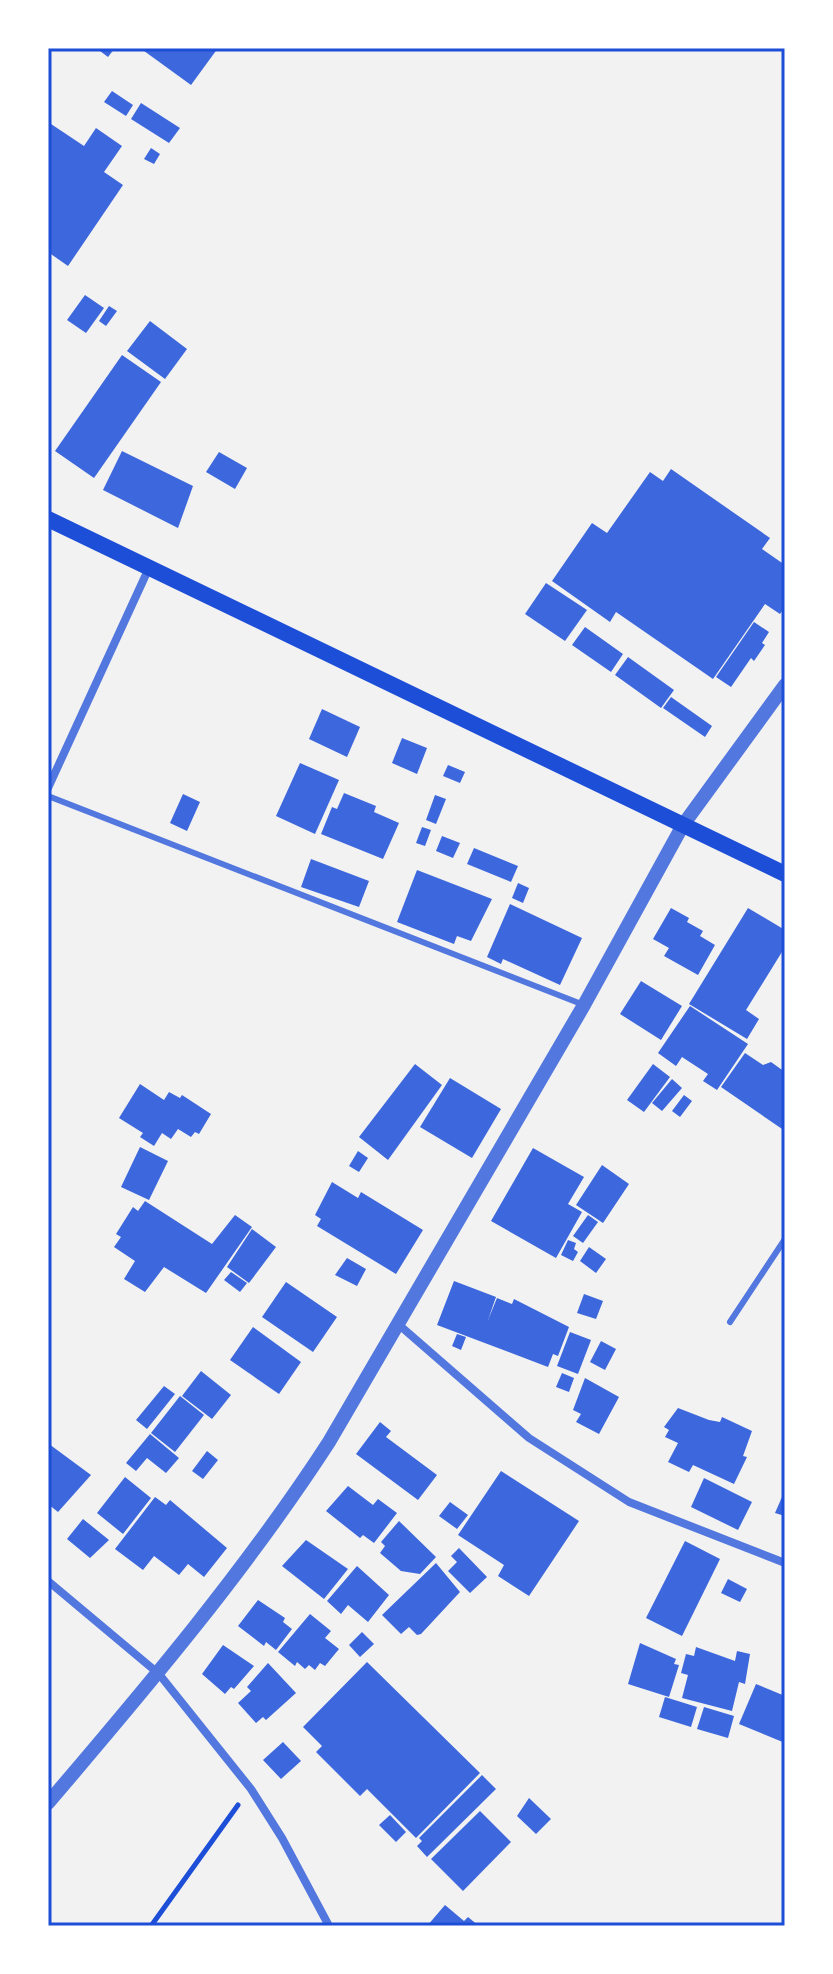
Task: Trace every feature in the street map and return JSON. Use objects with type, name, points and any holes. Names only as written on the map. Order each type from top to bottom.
[{"type":"main road","points":[[48,519],[148,570],[785,874]]},
{"type":"street","points":[[48,788],[148,570]]},
{"type":"street","points":[[48,1803],[159,1674],[285,1511],[584,1005],[683,825],[785,685]]},
{"type":"street","points":[[398,1324],[529,1438],[629,1502],[785,1563]]},
{"type":"street","points":[[48,1581],[159,1674],[250,1788],[282,1838],[329,1926]]},
{"type":"lane","points":[[48,796],[584,1005]]},
{"type":"lane","points":[[730,1322],[785,1239]]},
{"type":"path","points":[[151,1926],[250,1788]]},
{"type":"building","points":[[96,48],[115,48],[108,57]]},
{"type":"building","points":[[140,48],[218,48],[191,85]]},
{"type":"building","points":[[112,91],[133,105],[126,116],[104,102]]},
{"type":"building","points":[[141,103],[180,128],[169,143],[131,119]]},
{"type":"building","points":[[48,122],[84,146],[96,128],[122,146],[104,172],[123,185],[68,266],[48,252]]},
{"type":"building","points":[[151,148],[160,154],[154,164],[144,159]]},
{"type":"building","points":[[85,295],[104,308],[86,333],[67,320]]},
{"type":"building","points":[[109,306],[117,311],[106,326],[99,321]]},
{"type":"building","points":[[150,321],[187,349],[165,379],[127,351]]},
{"type":"building","points":[[122,355],[161,382],[94,478],[55,451]]},
{"type":"building","points":[[122,451],[193,486],[178,528],[103,490]]},
{"type":"building","points":[[219,452],[247,468],[235,489],[206,472]]},
{"type":"building","points":[[671,469],[770,538],[762,549],[785,565],[785,607],[780,614],[765,604],[713,679],[616,612],[610,622],[552,581],[592,523],[607,533],[650,472],[663,481]]},
{"type":"building","points":[[546,583],[587,610],[565,641],[525,614]]},
{"type":"building","points":[[754,622],[769,632],[762,643],[765,645],[754,661],[751,658],[731,687],[716,677]]},
{"type":"building","points":[[585,627],[623,654],[611,672],[572,645]]},
{"type":"building","points":[[628,657],[674,690],[661,708],[615,675]]},
{"type":"building","points":[[671,697],[712,726],[705,737],[663,708]]},
{"type":"building","points":[[322,709],[360,727],[347,757],[309,739]]},
{"type":"building","points":[[402,738],[427,748],[417,774],[392,763]]},
{"type":"building","points":[[300,763],[339,780],[315,834],[276,816]]},
{"type":"building","points":[[448,765],[465,772],[460,783],[443,776]]},
{"type":"building","points":[[344,793],[376,806],[374,812],[399,823],[383,859],[321,834],[332,807],[337,809]]},
{"type":"building","points":[[183,794],[200,802],[187,831],[170,823]]},
{"type":"building","points":[[435,795],[446,799],[436,824],[426,820]]},
{"type":"building","points":[[422,827],[431,830],[425,846],[416,843]]},
{"type":"building","points":[[442,836],[460,843],[453,858],[436,851]]},
{"type":"building","points":[[474,848],[518,866],[511,882],[467,864]]},
{"type":"building","points":[[311,859],[369,881],[359,907],[301,887]]},
{"type":"building","points":[[417,870],[492,899],[471,941],[457,936],[454,944],[397,922]]},
{"type":"building","points":[[518,883],[529,888],[523,903],[512,898]]},
{"type":"building","points":[[510,904],[582,938],[560,985],[503,959],[501,964],[487,957]]},
{"type":"building","points":[[671,908],[689,918],[687,922],[703,931],[700,936],[715,945],[698,975],[664,956],[669,948],[653,939]]},
{"type":"building","points":[[748,908],[785,930],[785,947],[746,1010],[759,1019],[747,1039],[689,1004]]},
{"type":"building","points":[[641,981],[682,1006],[661,1040],[620,1014]]},
{"type":"building","points":[[690,1006],[748,1044],[717,1090],[703,1081],[708,1074],[682,1057],[676,1066],[658,1053]]},
{"type":"building","points":[[745,1053],[763,1065],[771,1062],[785,1072],[785,1131],[721,1087]]},
{"type":"building","points":[[415,1064],[442,1085],[388,1160],[359,1137]]},
{"type":"building","points":[[653,1064],[670,1077],[644,1112],[627,1100]]},
{"type":"building","points":[[450,1078],[501,1109],[472,1158],[420,1127]]},
{"type":"building","points":[[672,1079],[682,1088],[662,1111],[652,1103]]},
{"type":"building","points":[[140,1084],[164,1100],[169,1092],[180,1098],[182,1095],[211,1114],[199,1134],[195,1132],[191,1137],[178,1129],[171,1139],[162,1133],[154,1146],[140,1137],[143,1133],[119,1118]]},
{"type":"building","points":[[684,1095],[692,1101],[680,1117],[672,1111]]},
{"type":"building","points":[[140,1147],[168,1161],[149,1200],[121,1187]]},
{"type":"building","points":[[533,1148],[584,1177],[568,1204],[582,1212],[556,1258],[491,1221]]},
{"type":"building","points":[[358,1151],[368,1158],[359,1172],[349,1166]]},
{"type":"building","points":[[602,1165],[629,1184],[603,1223],[576,1205]]},
{"type":"building","points":[[332,1182],[358,1198],[361,1192],[423,1230],[396,1274],[317,1226],[321,1219],[315,1215]]},
{"type":"building","points":[[145,1201],[212,1244],[235,1215],[252,1227],[206,1293],[164,1267],[145,1292],[124,1279],[135,1261],[114,1247],[121,1237],[116,1234],[133,1207],[138,1211]]},
{"type":"building","points":[[588,1215],[598,1222],[583,1243],[573,1236]]},
{"type":"building","points":[[252,1229],[276,1247],[249,1283],[227,1267]]},
{"type":"building","points":[[568,1240],[576,1243],[574,1249],[578,1252],[573,1261],[561,1255]]},
{"type":"building","points":[[589,1247],[606,1259],[596,1273],[580,1261]]},
{"type":"building","points":[[347,1258],[366,1269],[357,1286],[335,1275]]},
{"type":"building","points":[[231,1272],[247,1283],[240,1292],[224,1280]]},
{"type":"building","points":[[454,1281],[496,1297],[488,1320],[497,1298],[512,1304],[514,1299],[569,1327],[558,1356],[553,1354],[548,1367],[437,1325]]},
{"type":"building","points":[[286,1282],[337,1317],[313,1352],[262,1317]]},
{"type":"building","points":[[584,1294],[603,1301],[596,1319],[577,1313]]},
{"type":"building","points":[[253,1327],[301,1362],[279,1394],[230,1360]]},
{"type":"building","points":[[570,1332],[591,1340],[578,1374],[557,1366]]},
{"type":"building","points":[[457,1334],[466,1337],[461,1350],[452,1346]]},
{"type":"building","points":[[601,1341],[616,1349],[605,1370],[590,1362]]},
{"type":"building","points":[[201,1371],[231,1395],[212,1419],[182,1396]]},
{"type":"building","points":[[562,1373],[574,1378],[569,1392],[556,1387]]},
{"type":"building","points":[[585,1378],[619,1397],[599,1434],[576,1422],[581,1414],[573,1410]]},
{"type":"building","points":[[164,1386],[175,1394],[147,1429],[136,1420]]},
{"type":"building","points":[[180,1396],[204,1415],[175,1452],[151,1433]]},
{"type":"building","points":[[678,1408],[709,1420],[720,1422],[722,1417],[752,1431],[743,1456],[747,1457],[734,1484],[693,1465],[689,1472],[668,1462],[678,1443],[665,1437],[669,1430],[664,1427]]},
{"type":"building","points":[[380,1422],[391,1431],[386,1437],[437,1475],[418,1500],[356,1454]]},
{"type":"building","points":[[150,1434],[179,1458],[166,1473],[147,1458],[136,1471],[126,1463]]},
{"type":"building","points":[[49,1444],[91,1475],[58,1512],[48,1504]]},
{"type":"building","points":[[207,1451],[218,1460],[203,1479],[192,1471]]},
{"type":"building","points":[[501,1471],[579,1521],[529,1596],[498,1576],[504,1565],[458,1535]]},
{"type":"building","points":[[125,1477],[151,1498],[123,1534],[97,1513]]},
{"type":"building","points":[[704,1478],[752,1502],[738,1530],[691,1507]]},
{"type":"building","points":[[348,1486],[373,1505],[378,1499],[397,1513],[374,1543],[363,1535],[360,1538],[326,1511]]},
{"type":"building","points":[[785,1490],[785,1516],[775,1513]]},
{"type":"building","points":[[155,1497],[166,1505],[170,1500],[227,1548],[204,1577],[188,1564],[179,1575],[154,1556],[143,1570],[115,1549]]},
{"type":"building","points":[[450,1502],[468,1515],[457,1529],[439,1516]]},
{"type":"building","points":[[83,1519],[109,1540],[90,1558],[67,1539]]},
{"type":"building","points":[[399,1521],[436,1557],[420,1574],[401,1571],[380,1553],[385,1546],[381,1542]]},
{"type":"building","points":[[306,1540],[348,1569],[324,1599],[282,1566]]},
{"type":"building","points":[[685,1541],[720,1559],[682,1636],[646,1618]]},
{"type":"building","points":[[459,1548],[487,1577],[470,1593],[448,1571],[457,1562],[451,1556]]},
{"type":"building","points":[[436,1563],[460,1592],[421,1634],[417,1635],[409,1627],[401,1634],[382,1615]]},
{"type":"building","points":[[357,1566],[389,1595],[368,1622],[348,1605],[341,1614],[327,1601]]},
{"type":"building","points":[[728,1579],[747,1589],[740,1602],[721,1593]]},
{"type":"building","points":[[258,1600],[285,1618],[283,1622],[292,1629],[276,1650],[266,1642],[264,1646],[238,1626]]},
{"type":"building","points":[[310,1614],[331,1631],[325,1638],[339,1649],[325,1666],[320,1663],[315,1670],[309,1665],[305,1669],[297,1662],[295,1666],[278,1652]]},
{"type":"building","points":[[362,1632],[374,1644],[360,1657],[349,1645]]},
{"type":"building","points":[[640,1643],[676,1659],[674,1664],[679,1665],[669,1697],[628,1684]]},
{"type":"building","points":[[223,1645],[254,1666],[234,1689],[231,1687],[225,1694],[202,1674]]},
{"type":"building","points":[[696,1647],[735,1661],[737,1651],[750,1654],[745,1684],[739,1682],[732,1711],[682,1698],[688,1675],[681,1673],[686,1654],[694,1656]]},
{"type":"building","points":[[367,1662],[480,1773],[416,1838],[367,1789],[360,1796],[316,1752],[322,1746],[303,1727]]},
{"type":"building","points":[[268,1663],[296,1693],[266,1720],[263,1717],[256,1723],[238,1703],[251,1691],[247,1687]]},
{"type":"building","points":[[756,1684],[785,1696],[785,1743],[739,1724]]},
{"type":"building","points":[[665,1697],[697,1707],[691,1727],[659,1717]]},
{"type":"building","points":[[704,1707],[734,1716],[728,1738],[697,1729]]},
{"type":"building","points":[[283,1742],[301,1761],[281,1779],[263,1760]]},
{"type":"building","points":[[482,1775],[496,1789],[427,1857],[417,1846],[422,1841],[419,1838]]},
{"type":"building","points":[[529,1798],[551,1819],[536,1834],[517,1816]]},
{"type":"building","points":[[480,1811],[511,1842],[463,1891],[431,1859]]},
{"type":"building","points":[[390,1815],[406,1832],[396,1842],[379,1825]]},
{"type":"building","points":[[445,1905],[464,1921],[468,1917],[479,1926],[427,1926]]}]
